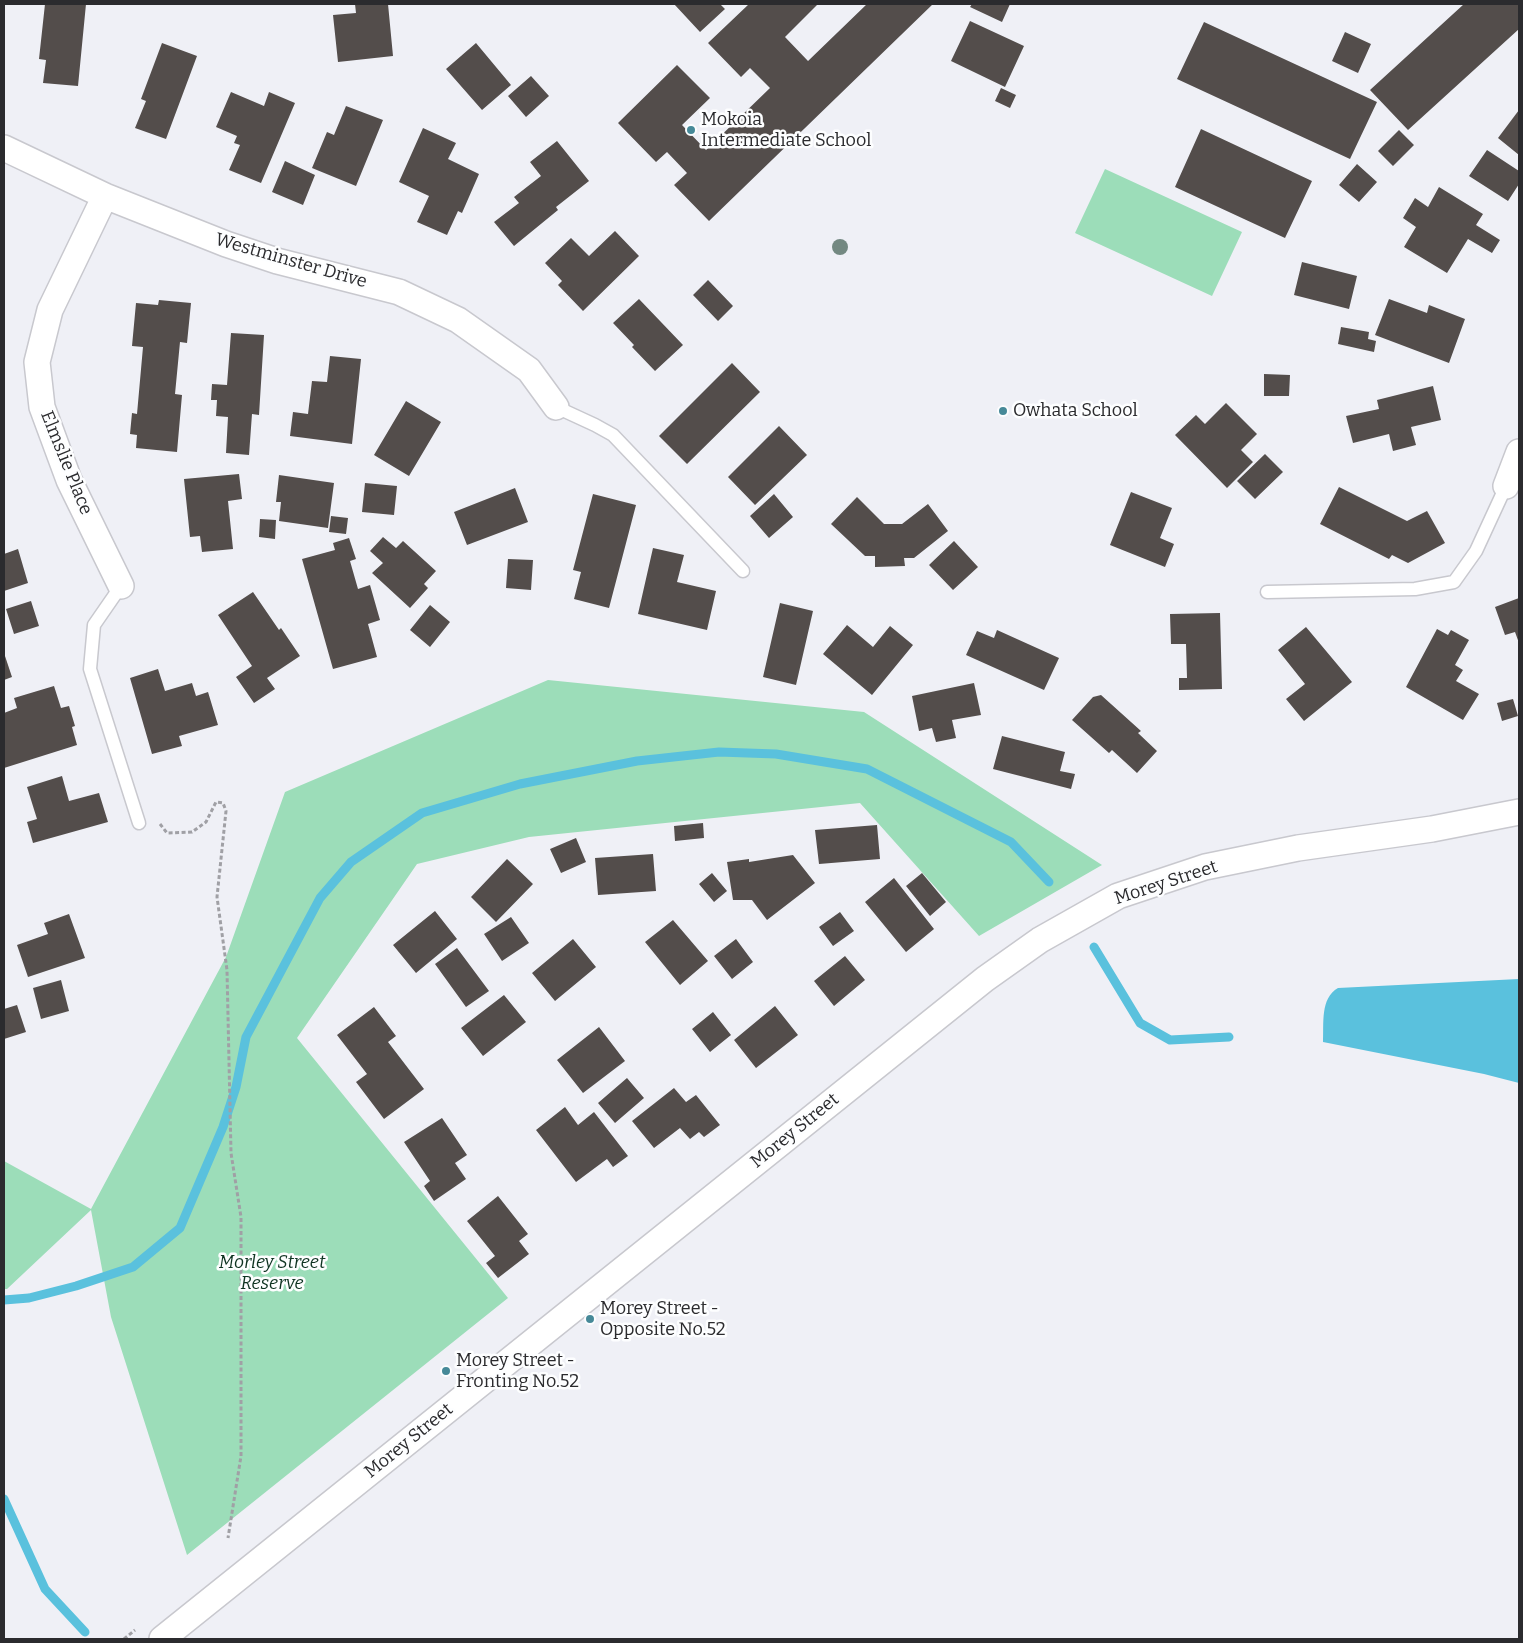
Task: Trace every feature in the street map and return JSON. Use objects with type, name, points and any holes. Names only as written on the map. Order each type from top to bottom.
[{"type":"street","name":"Westminster Drive","points":[[4,148],[105,196],[226,244],[277,261],[399,292],[458,320],[529,370],[556,407]]},
{"type":"street","name":"Elmslie Place","points":[[105,196],[50,310],[37,362],[42,407],[62,462],[121,586]]},
{"type":"street","points":[[1506,486],[1519,452]]},
{"type":"street","name":"Morey Street","points":[[162,1639],[970,992],[1040,940],[1118,896],[1204,867],[1298,848],[1432,829],[1519,812]]},
{"type":"lane","points":[[556,407],[595,425],[613,436],[743,571]]},
{"type":"lane","points":[[1268,592],[1415,589],[1454,582],[1476,551],[1506,486]]},
{"type":"lane","points":[[121,586],[94,625],[90,669],[139,823]]},
{"type":"path","points":[[156,820],[167,833],[192,832],[206,822],[216,802],[223,803],[226,812],[217,897],[227,970],[231,1153],[241,1217],[241,1456],[228,1538]]},
{"type":"green space","points":[[1105,169],[1242,232],[1212,296],[1075,233]]},
{"type":"green space","name":"Morley Street Reserve","points":[[548,680],[864,712],[1102,865],[979,936],[860,803],[529,837],[417,864],[297,1038],[508,1298],[187,1555],[111,1317],[91,1210],[7,1289],[4,1289],[4,1161],[91,1209],[226,957],[285,792]]},
{"type":"water","points":[[1519,979],[1519,1083],[1484,1074],[1323,1042],[1324,1012],[1328,998],[1338,988]]},
{"type":"building","points":[[45,4],[86,4],[78,86],[43,83],[46,60],[39,59]]},
{"type":"building","points":[[355,4],[388,4],[393,56],[338,62],[333,15],[356,13]]},
{"type":"building","points":[[674,4],[720,4],[725,9],[700,32]]},
{"type":"building","points":[[749,4],[816,4],[785,37],[808,61],[867,4],[933,4],[709,221],[674,185],[687,173],[667,152],[656,162],[618,123],[677,65],[710,98],[682,125],[706,150],[770,88],[750,68],[741,77],[708,43]]},
{"type":"building","points":[[972,4],[1010,4],[1002,22],[970,7]]},
{"type":"building","points":[[1464,4],[1519,4],[1519,29],[1408,130],[1370,90]]},
{"type":"building","points":[[970,21],[1024,46],[1005,87],[951,61]]},
{"type":"building","points":[[1204,22],[1377,102],[1350,159],[1177,79]]},
{"type":"building","points":[[1345,32],[1371,44],[1358,73],[1332,61]]},
{"type":"building","points":[[162,43],[197,56],[166,139],[135,128],[146,101],[141,99]]},
{"type":"building","points":[[476,43],[511,85],[482,110],[446,69]]},
{"type":"building","points":[[531,76],[549,96],[526,117],[508,96]]},
{"type":"building","points":[[1001,88],[1016,95],[1010,108],[995,101]]},
{"type":"building","points":[[231,92],[264,106],[269,92],[295,103],[261,183],[229,170],[240,145],[234,143],[237,136],[216,127]]},
{"type":"building","points":[[346,106],[383,120],[356,186],[312,168],[327,132],[334,135]]},
{"type":"building","points":[[1519,110],[1519,155],[1498,138]]},
{"type":"building","points":[[423,128],[456,143],[448,159],[479,174],[462,213],[458,211],[447,235],[417,222],[429,196],[399,182]]},
{"type":"building","points":[[1201,129],[1312,181],[1285,238],[1175,187]]},
{"type":"building","points":[[1399,130],[1414,145],[1393,166],[1378,151]]},
{"type":"building","points":[[557,141],[589,181],[556,207],[558,210],[514,246],[494,222],[519,203],[514,197],[541,176],[530,162]]},
{"type":"building","points":[[1487,150],[1519,171],[1519,184],[1508,201],[1469,176]]},
{"type":"building","points":[[285,161],[315,175],[303,205],[272,192]]},
{"type":"building","points":[[1357,164],[1377,182],[1359,202],[1339,185]]},
{"type":"building","points":[[1439,187],[1483,214],[1476,225],[1500,240],[1492,253],[1468,239],[1447,273],[1404,247],[1416,227],[1403,218],[1415,198],[1428,207]]},
{"type":"building","points":[[615,231],[639,256],[583,311],[558,285],[562,281],[545,263],[571,238],[589,256]]},
{"type":"building","points":[[1302,262],[1357,276],[1349,309],[1294,295]]},
{"type":"building","points":[[708,280],[733,306],[718,321],[693,295]]},
{"type":"building","points":[[639,299],[683,345],[655,371],[632,347],[634,345],[613,323]]},
{"type":"building","points":[[1389,299],[1427,313],[1429,305],[1465,319],[1449,363],[1375,335]]},
{"type":"building","points":[[159,300],[191,303],[187,343],[180,342],[175,394],[182,395],[177,452],[136,448],[137,435],[130,434],[132,413],[137,414],[143,347],[132,346],[136,303],[158,305]]},
{"type":"building","points":[[1341,327],[1369,332],[1368,339],[1376,341],[1374,352],[1338,344]]},
{"type":"building","points":[[231,333],[264,335],[259,415],[252,414],[249,455],[226,453],[228,417],[216,416],[217,400],[211,400],[212,384],[227,385]]},
{"type":"building","points":[[330,356],[361,359],[352,444],[290,436],[293,412],[308,414],[312,381],[327,382]]},
{"type":"building","points":[[732,363],[760,392],[687,464],[659,436]]},
{"type":"building","points":[[1264,374],[1290,375],[1289,396],[1264,396]]},
{"type":"building","points":[[1433,386],[1441,420],[1411,427],[1416,445],[1393,451],[1389,434],[1353,443],[1346,416],[1379,409],[1377,400]]},
{"type":"building","points":[[406,401],[441,422],[409,476],[374,455]]},
{"type":"building","points":[[1226,403],[1257,434],[1241,450],[1253,462],[1227,488],[1175,435],[1196,415],[1205,424]]},
{"type":"building","points":[[779,426],[807,455],[755,505],[728,477]]},
{"type":"building","points":[[1265,454],[1283,472],[1255,499],[1237,481]]},
{"type":"building","points":[[239,474],[242,499],[228,501],[233,549],[202,552],[200,536],[190,537],[184,479]]},
{"type":"building","points":[[279,475],[334,483],[328,528],[279,521],[281,502],[276,502]]},
{"type":"building","points":[[365,483],[397,486],[394,515],[362,512]]},
{"type":"building","points":[[1339,487],[1407,521],[1427,511],[1445,543],[1408,563],[1392,555],[1389,559],[1320,524]]},
{"type":"building","points":[[515,488],[528,522],[467,545],[454,512]]},
{"type":"building","points":[[1131,492],[1172,508],[1160,538],[1174,544],[1165,567],[1110,545]]},
{"type":"building","points":[[593,494],[636,505],[609,608],[574,599],[581,572],[573,570]]},
{"type":"building","points":[[774,494],[793,517],[769,538],[750,516]]},
{"type":"building","points":[[857,497],[884,524],[902,524],[928,504],[948,531],[914,558],[904,558],[905,566],[875,567],[875,556],[865,556],[831,524]]},
{"type":"building","points":[[331,516],[348,518],[346,534],[329,532]]},
{"type":"building","points":[[260,519],[276,520],[275,539],[259,537]]},
{"type":"building","points":[[383,537],[396,548],[403,541],[436,571],[424,584],[428,588],[410,608],[372,573],[383,563],[370,551]]},
{"type":"building","points":[[349,538],[356,559],[350,561],[358,589],[370,585],[380,620],[368,624],[377,657],[333,669],[302,559],[335,550],[333,543]]},
{"type":"building","points":[[954,541],[978,567],[953,590],[929,565]]},
{"type":"building","points":[[653,548],[684,555],[677,582],[716,591],[707,630],[638,614]]},
{"type":"building","points":[[18,549],[28,583],[4,591],[4,554]]},
{"type":"building","points":[[508,559],[533,560],[531,590],[506,588]]},
{"type":"building","points":[[253,592],[279,630],[281,628],[300,656],[267,678],[275,689],[254,703],[236,677],[252,666],[218,615]]},
{"type":"building","points":[[1519,598],[1519,643],[1515,632],[1505,635],[1495,607]]},
{"type":"building","points":[[31,601],[39,626],[14,634],[6,609]]},
{"type":"building","points":[[780,603],[813,611],[796,685],[763,677]]},
{"type":"building","points":[[430,605],[450,622],[430,647],[410,630]]},
{"type":"building","points":[[1220,613],[1222,689],[1179,690],[1179,678],[1187,678],[1186,644],[1171,644],[1170,614]]},
{"type":"building","points":[[847,625],[873,647],[890,626],[913,645],[872,695],[823,654]]},
{"type":"building","points":[[1306,627],[1352,682],[1304,721],[1286,699],[1305,684],[1278,650]]},
{"type":"building","points":[[1437,629],[1448,635],[1451,630],[1469,640],[1455,665],[1463,670],[1456,681],[1479,694],[1463,720],[1406,687]]},
{"type":"building","points":[[997,630],[1059,658],[1044,690],[966,655],[977,631],[994,638]]},
{"type":"building","points":[[4,653],[12,677],[4,680]]},
{"type":"building","points":[[158,669],[165,691],[192,683],[196,696],[208,692],[218,725],[179,736],[182,746],[152,754],[130,678]]},
{"type":"building","points":[[974,683],[981,715],[952,720],[956,738],[936,742],[932,728],[919,731],[912,696]]},
{"type":"building","points":[[54,686],[61,708],[69,706],[75,726],[72,727],[77,745],[4,768],[4,713],[17,708],[14,698]]},
{"type":"building","points":[[1101,695],[1141,731],[1138,733],[1157,751],[1137,773],[1112,750],[1109,753],[1072,720],[1093,697]]},
{"type":"building","points":[[1513,699],[1518,716],[1502,721],[1497,703]]},
{"type":"building","points":[[1002,736],[1065,752],[1060,771],[1075,774],[1071,789],[993,769]]},
{"type":"building","points":[[62,776],[69,801],[99,793],[108,822],[33,843],[27,822],[37,819],[27,787]]},
{"type":"building","points":[[703,823],[704,838],[675,841],[674,826]]},
{"type":"building","points":[[877,825],[880,859],[819,864],[815,830]]},
{"type":"building","points":[[576,838],[586,862],[561,873],[550,849]]},
{"type":"building","points":[[653,854],[656,891],[598,895],[595,858]]},
{"type":"building","points":[[793,855],[815,883],[767,920],[752,900],[733,900],[727,862],[749,859],[749,862]]},
{"type":"building","points":[[507,859],[533,884],[496,922],[471,897]]},
{"type":"building","points":[[712,873],[727,891],[714,902],[699,884]]},
{"type":"building","points":[[922,873],[946,902],[930,916],[906,886]]},
{"type":"building","points":[[894,878],[934,929],[906,952],[865,902]]},
{"type":"building","points":[[435,911],[457,939],[416,973],[393,945]]},
{"type":"building","points":[[840,912],[854,931],[833,946],[819,927]]},
{"type":"building","points":[[69,914],[85,958],[28,977],[17,945],[48,934],[44,923]]},
{"type":"building","points":[[511,917],[529,943],[502,961],[484,934]]},
{"type":"building","points":[[673,920],[708,961],[680,985],[645,942]]},
{"type":"building","points":[[573,939],[596,967],[555,1001],[532,973]]},
{"type":"building","points":[[736,939],[753,962],[732,979],[714,956]]},
{"type":"building","points":[[457,948],[489,991],[466,1007],[435,964]]},
{"type":"building","points":[[845,956],[865,980],[834,1006],[814,981]]},
{"type":"building","points":[[61,980],[69,1011],[41,1019],[33,988]]},
{"type":"building","points":[[504,995],[526,1022],[483,1056],[461,1028]]},
{"type":"building","points":[[17,1005],[26,1032],[4,1039],[4,1009]]},
{"type":"building","points":[[775,1006],[798,1035],[756,1068],[734,1040]]},
{"type":"building","points":[[374,1007],[396,1036],[388,1042],[424,1089],[384,1119],[356,1082],[367,1074],[337,1035]]},
{"type":"building","points":[[713,1012],[731,1035],[710,1052],[692,1029]]},
{"type":"building","points":[[599,1027],[625,1061],[583,1093],[557,1060]]},
{"type":"building","points":[[627,1078],[644,1098],[615,1123],[598,1103]]},
{"type":"building","points":[[674,1088],[686,1102],[696,1095],[720,1125],[704,1137],[699,1132],[690,1139],[680,1128],[654,1148],[632,1121]]},
{"type":"building","points":[[565,1107],[578,1125],[594,1112],[628,1156],[613,1167],[607,1159],[576,1182],[536,1130]]},
{"type":"building","points":[[442,1118],[467,1155],[455,1163],[466,1179],[434,1201],[424,1186],[430,1181],[404,1142]]},
{"type":"building","points":[[498,1196],[528,1234],[519,1241],[529,1254],[498,1278],[486,1263],[495,1256],[467,1221]]},
{"type":"waterway","points":[[4,1300],[29,1298],[76,1286],[133,1267],[180,1228],[223,1127],[236,1087],[246,1037],[320,898],[351,862],[422,813],[520,784],[637,761],[719,752],[776,754],[867,769],[1011,842],[1049,882]]},
{"type":"waterway","points":[[1094,947],[1140,1023],[1170,1040],[1229,1037]]},
{"type":"waterway","points":[[4,1499],[45,1589],[85,1632]]},
{"type":"place","name":"Mokoia Intermediate School","points":[[691,130]]},
{"type":"place","name":"Owhata School","points":[[1003,411]]},
{"type":"place","name":"Morey Street - Opposite No.52","points":[[590,1319]]},
{"type":"place","name":"Morey Street - Fronting No.52","points":[[446,1371]]}]
